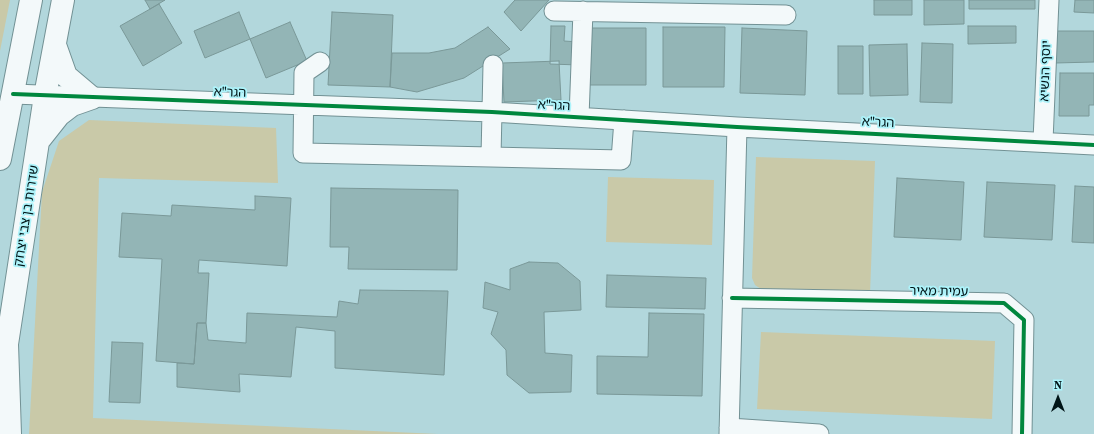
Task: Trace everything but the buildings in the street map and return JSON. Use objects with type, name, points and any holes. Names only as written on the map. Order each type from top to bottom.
[{"type":"main road","points":[[0,159],[31,0]]},
{"type":"main road","name":"שדרות בן צבי יצחק","points":[[10,434],[7,344],[45,96],[63,0]]},
{"type":"main road","points":[[54,43],[66,76],[92,98]]},
{"type":"main road","points":[[39,141],[59,115],[72,105],[92,98]]},
{"type":"street","name":"יוסף הנשיא","points":[[1043,141],[1048,0]]},
{"type":"street","points":[[554,11],[786,15]]},
{"type":"street","points":[[579,117],[583,11]]},
{"type":"street","points":[[320,62],[304,73],[303,152],[621,160],[624,120]]},
{"type":"street","points":[[491,157],[493,65]]},
{"type":"street","name":"הגר\"א","points":[[13,94],[492,112],[737,127],[1043,141],[1094,145]]},
{"type":"street","points":[[737,127],[729,431],[819,434]]},
{"type":"street","name":"עמית מאיר","points":[[732,298],[1004,303],[1024,320],[1022,434]]},
{"type":"green space","points":[[0,0],[10,0],[0,51]]},
{"type":"green space","points":[[89,120],[276,128],[278,183],[99,178],[93,418],[438,434],[29,434],[42,192],[59,141]]},
{"type":"green space","points":[[756,157],[875,161],[870,294],[764,291],[755,285],[752,278]]},
{"type":"green space","points":[[608,177],[714,180],[712,245],[606,242]]},
{"type":"green space","points":[[761,332],[995,341],[992,419],[757,409]]},
{"type":"cycle path","points":[[13,94],[492,112],[737,127],[1094,145]]},
{"type":"cycle path","points":[[732,298],[1004,303],[1024,320],[1022,434]]}]
